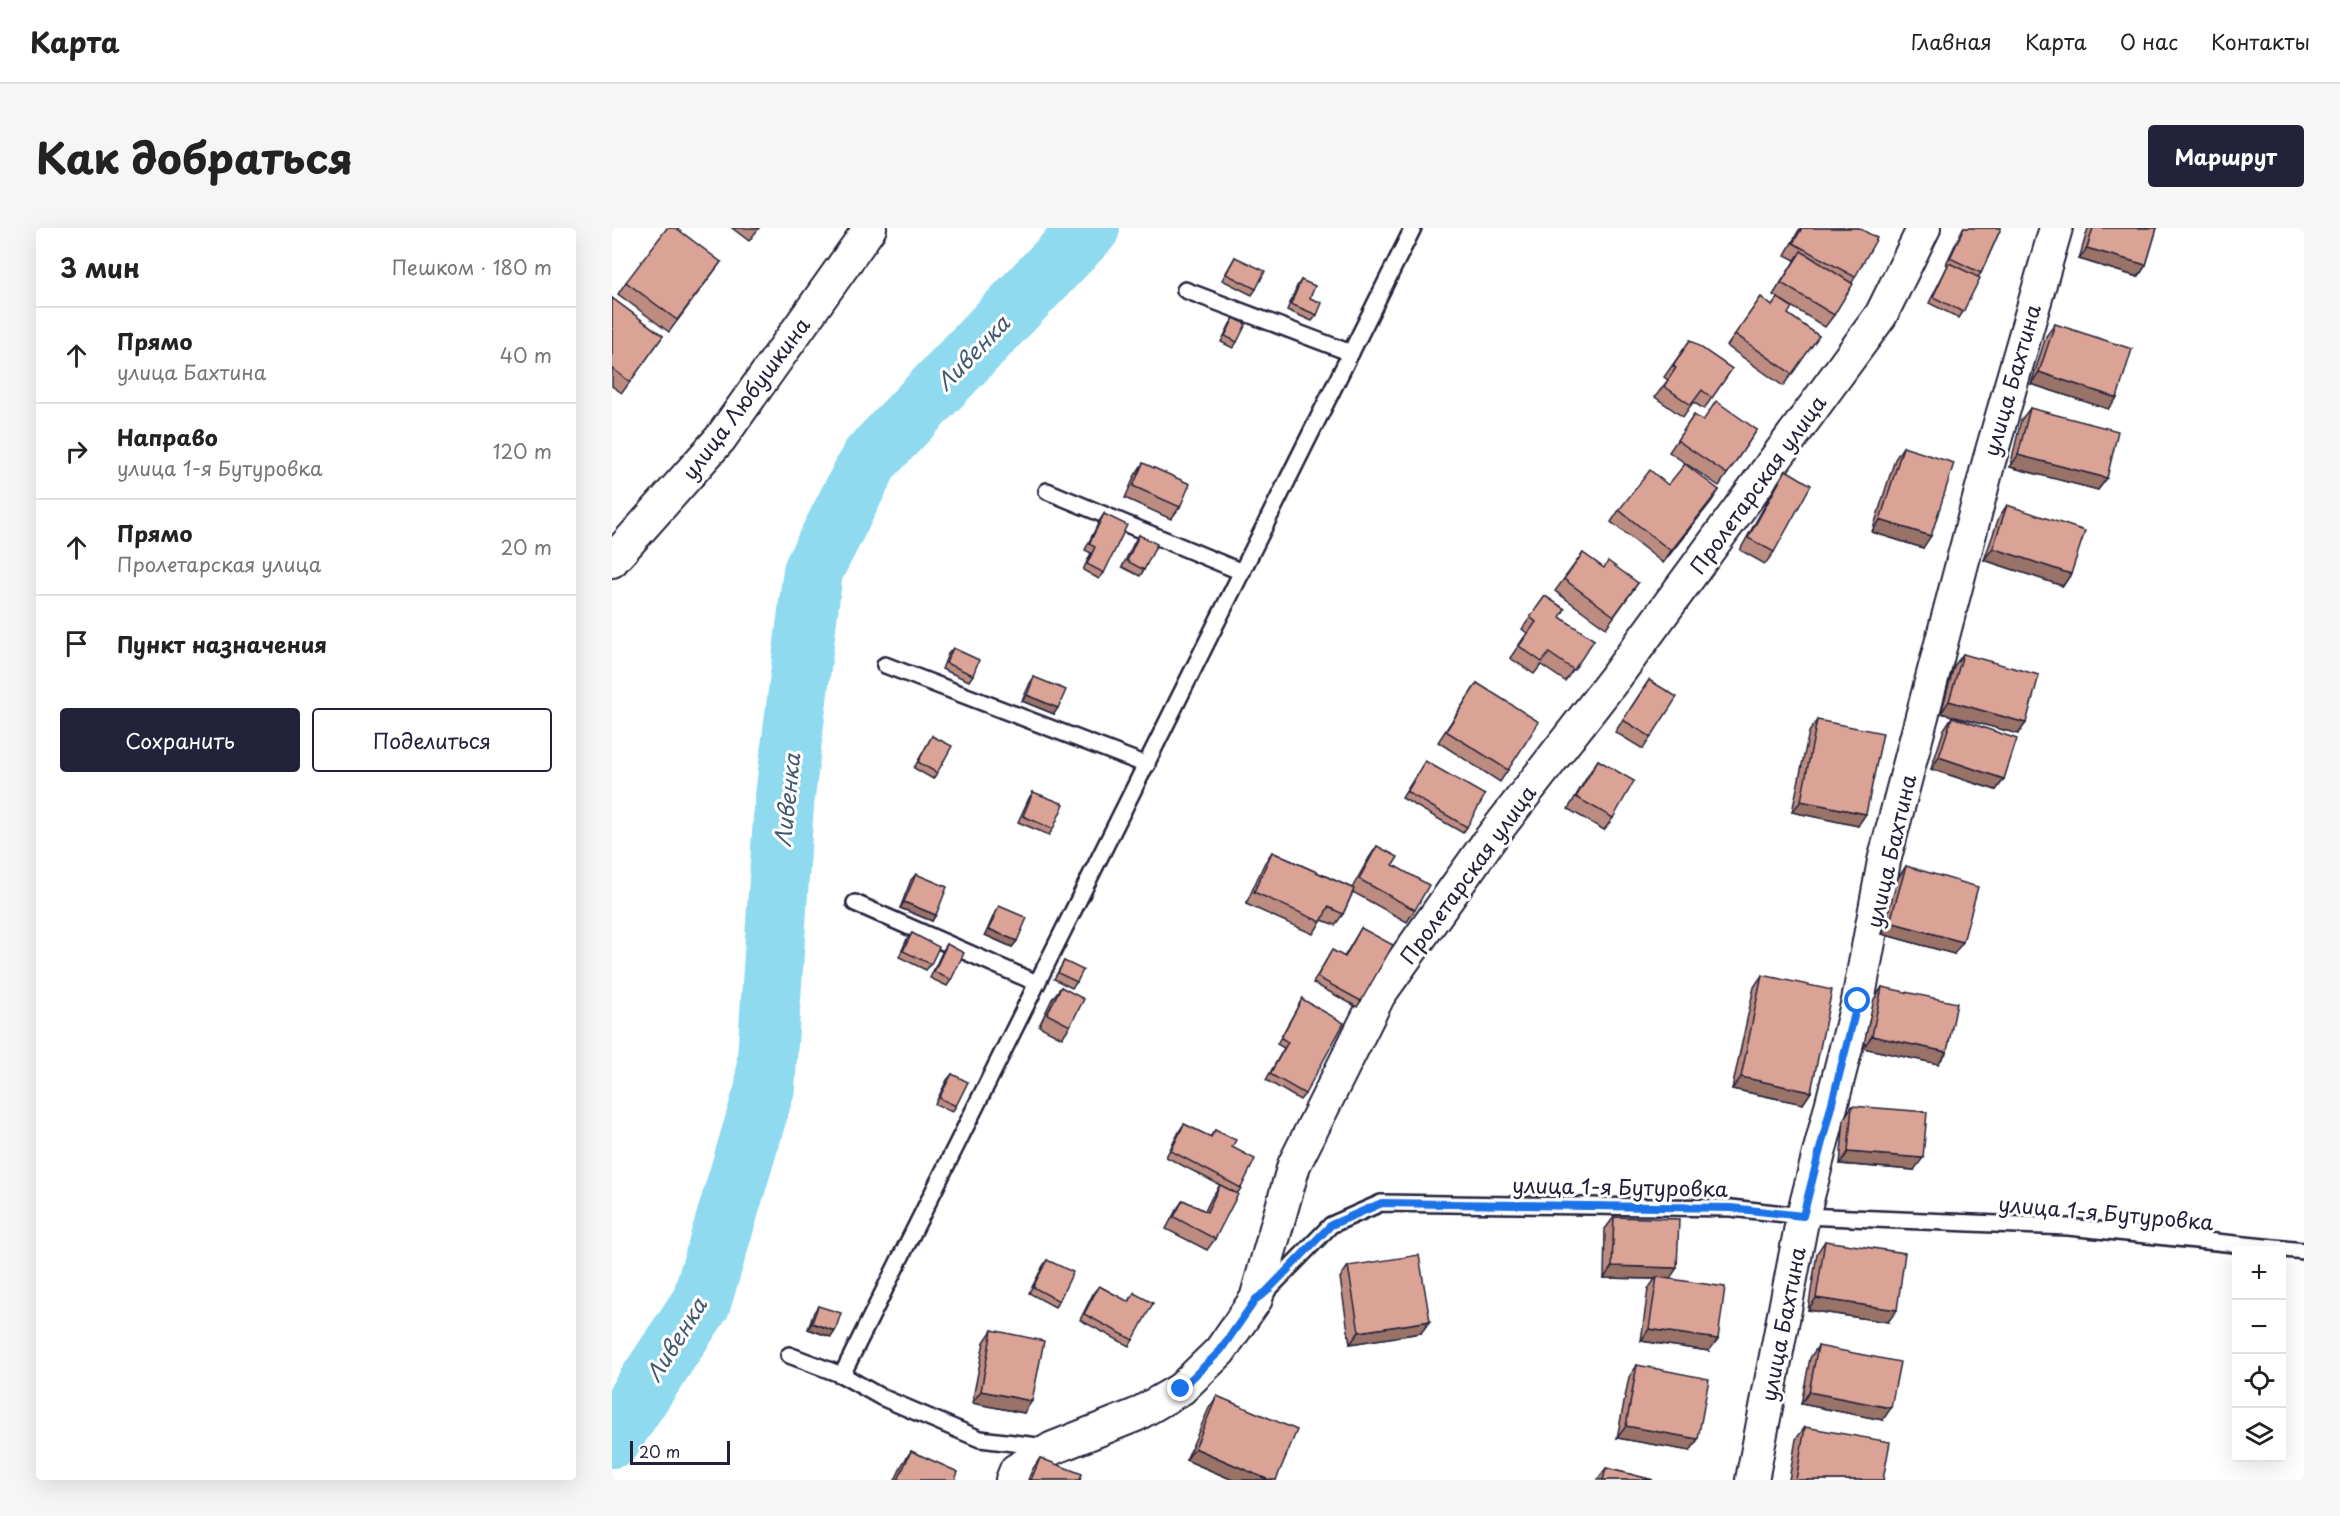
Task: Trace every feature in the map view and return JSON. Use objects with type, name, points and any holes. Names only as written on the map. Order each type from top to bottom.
[{"type":"street","name":"улица Любушкина","points":[[612,561],[720,439],[870,228]]},
{"type":"street","name":"Пролетарская улица","points":[[1012,1480],[1017,1470],[1053,1448],[1136,1415],[1181,1389],[1220,1351],[1256,1299],[1294,1165],[1379,995],[1490,839],[1615,678],[1881,315],[1924,228]]},
{"type":"street","name":"улица Бахтина","points":[[1752,1480],[1803,1216],[1858,1001],[1884,861],[1992,450],[2056,228]]},
{"type":"lane","points":[[842,1375],[1413,228]]},
{"type":"lane","points":[[1185,290],[1351,353]]},
{"type":"lane","points":[[1047,491],[1242,572]]},
{"type":"lane","points":[[885,665],[1147,765]]},
{"type":"lane","points":[[855,903],[1037,983]]},
{"type":"lane","name":"улица 1-я Бутуровка","points":[[1256,1299],[1266,1292],[1331,1225],[1382,1203],[1731,1208],[1803,1216],[2068,1227],[2304,1251]]},
{"type":"lane","points":[[789,1355],[842,1375],[881,1397],[980,1439],[1053,1448]]},
{"type":"building","points":[[667,228],[676,228],[721,262],[677,320],[626,282]]},
{"type":"building","points":[[1802,228],[1859,228],[1877,238],[1855,277],[1793,243]]},
{"type":"building","points":[[1964,228],[2001,228],[1981,273],[1950,258]]},
{"type":"building","points":[[2093,228],[2157,228],[2146,265],[2087,248]]},
{"type":"building","points":[[1801,251],[1853,284],[1834,315],[1781,283]]},
{"type":"building","points":[[1235,257],[1265,271],[1256,289],[1226,274]]},
{"type":"building","points":[[1949,263],[1980,278],[1963,312],[1933,297]]},
{"type":"building","points":[[1301,280],[1315,286],[1310,298],[1322,303],[1317,315],[1291,304]]},
{"type":"building","points":[[1761,297],[1772,306],[1778,298],[1792,307],[1788,314],[1819,336],[1792,374],[1735,334]]},
{"type":"building","points":[[612,298],[663,336],[630,382],[612,368]]},
{"type":"building","points":[[1234,318],[1246,324],[1237,342],[1225,336]]},
{"type":"building","points":[[2055,324],[2132,349],[2117,398],[2039,372]]},
{"type":"building","points":[[1690,340],[1732,369],[1712,398],[1702,390],[1691,405],[1664,386],[1676,368],[1673,366]]},
{"type":"building","points":[[1716,401],[1757,430],[1727,474],[1677,440],[1694,415],[1703,421]]},
{"type":"building","points":[[2030,408],[2118,431],[2107,478],[2018,455]]},
{"type":"building","points":[[1903,447],[1954,463],[1931,536],[1880,520]]},
{"type":"building","points":[[1143,463],[1190,484],[1180,507],[1133,486]]},
{"type":"building","points":[[1685,464],[1719,490],[1671,551],[1619,510],[1650,470],[1668,485]]},
{"type":"building","points":[[1786,470],[1811,485],[1774,552],[1748,538]]},
{"type":"building","points":[[2007,505],[2085,531],[2071,574],[1993,548]]},
{"type":"building","points":[[1104,514],[1127,525],[1104,573],[1087,564],[1095,547],[1089,544]]},
{"type":"building","points":[[1139,535],[1157,544],[1144,570],[1127,561]]},
{"type":"building","points":[[1583,553],[1604,568],[1608,561],[1638,583],[1614,616],[1564,579]]},
{"type":"building","points":[[1545,596],[1565,609],[1560,617],[1594,640],[1574,670],[1549,653],[1542,662],[1519,646],[1536,622],[1530,617]]},
{"type":"building","points":[[953,648],[979,660],[973,675],[946,663]]},
{"type":"building","points":[[1963,654],[2039,675],[2026,723],[1949,701]]},
{"type":"building","points":[[1034,677],[1066,690],[1058,708],[1027,695]]},
{"type":"building","points":[[1649,680],[1677,697],[1651,737],[1623,720]]},
{"type":"building","points":[[1477,683],[1539,722],[1508,770],[1446,731]]},
{"type":"building","points":[[1952,717],[2017,739],[2004,779],[1939,757]]},
{"type":"building","points":[[1817,720],[1883,733],[1866,814],[1801,801]]},
{"type":"building","points":[[932,736],[952,746],[937,773],[918,762]]},
{"type":"building","points":[[1598,760],[1634,781],[1613,818],[1576,797]]},
{"type":"building","points":[[1425,761],[1485,795],[1467,827],[1407,792]]},
{"type":"building","points":[[1033,792],[1064,804],[1053,829],[1023,816]]},
{"type":"building","points":[[1377,846],[1398,857],[1393,865],[1429,885],[1415,910],[1359,879]]},
{"type":"building","points":[[1272,852],[1354,889],[1343,914],[1328,907],[1321,922],[1254,892]]},
{"type":"building","points":[[1906,866],[1978,887],[1963,942],[1890,922]]},
{"type":"building","points":[[916,874],[947,887],[936,915],[904,902]]},
{"type":"building","points":[[999,906],[1027,918],[1017,941],[989,929]]},
{"type":"building","points":[[1361,928],[1393,945],[1361,1001],[1317,977],[1332,950],[1345,957]]},
{"type":"building","points":[[912,933],[939,947],[931,964],[903,951]]},
{"type":"building","points":[[947,944],[964,953],[951,980],[934,972]]},
{"type":"building","points":[[1064,961],[1083,970],[1077,982],[1058,973]]},
{"type":"building","points":[[1762,975],[1832,990],[1811,1092],[1741,1077]]},
{"type":"building","points":[[1061,987],[1084,999],[1070,1026],[1047,1014]]},
{"type":"building","points":[[1882,987],[1957,1003],[1947,1052],[1872,1036]]},
{"type":"building","points":[[1302,999],[1344,1023],[1305,1094],[1270,1074],[1288,1042],[1281,1038]]},
{"type":"building","points":[[952,1074],[968,1082],[956,1106],[939,1098]]},
{"type":"building","points":[[1852,1106],[1927,1112],[1923,1158],[1848,1152]]},
{"type":"building","points":[[1184,1124],[1211,1137],[1215,1130],[1236,1140],[1232,1147],[1255,1159],[1241,1188],[1171,1151]]},
{"type":"building","points":[[1220,1185],[1238,1194],[1215,1239],[1174,1217],[1183,1200],[1207,1212]]},
{"type":"building","points":[[1614,1217],[1679,1219],[1677,1268],[1612,1266]]},
{"type":"building","points":[[1825,1241],[1905,1253],[1897,1310],[1816,1298]]},
{"type":"building","points":[[1419,1255],[1430,1321],[1359,1332],[1348,1266]]},
{"type":"building","points":[[1047,1260],[1073,1272],[1059,1301],[1033,1287]]},
{"type":"building","points":[[1657,1277],[1725,1287],[1718,1339],[1649,1329]]},
{"type":"building","points":[[1099,1286],[1129,1302],[1134,1293],[1153,1303],[1133,1340],[1084,1314]]},
{"type":"building","points":[[818,1306],[841,1313],[835,1331],[812,1323]]},
{"type":"building","points":[[992,1330],[1044,1341],[1032,1401],[981,1391]]},
{"type":"building","points":[[1818,1346],[1900,1362],[1891,1408],[1809,1392]]},
{"type":"building","points":[[1637,1365],[1709,1379],[1698,1439],[1626,1426]]},
{"type":"building","points":[[1217,1396],[1297,1430],[1276,1480],[1269,1480],[1195,1448]]},
{"type":"building","points":[[1805,1427],[1890,1442],[1883,1480],[1796,1480]]},
{"type":"building","points":[[911,1451],[958,1472],[955,1480],[898,1480]]},
{"type":"building","points":[[1040,1458],[1082,1474],[1080,1480],[1031,1480]]},
{"type":"building","points":[[1606,1468],[1653,1480],[1603,1480]]},
{"type":"waterway","name":"Ливенка","points":[[612,1438],[701,1303],[765,1088],[784,804],[813,571],[870,459],[1090,228]]},
{"type":"route","points":[[1181,1389],[1220,1351],[1256,1299],[1266,1292],[1331,1225],[1382,1203],[1731,1208],[1803,1216],[1823,1130],[1858,1001]]}]
